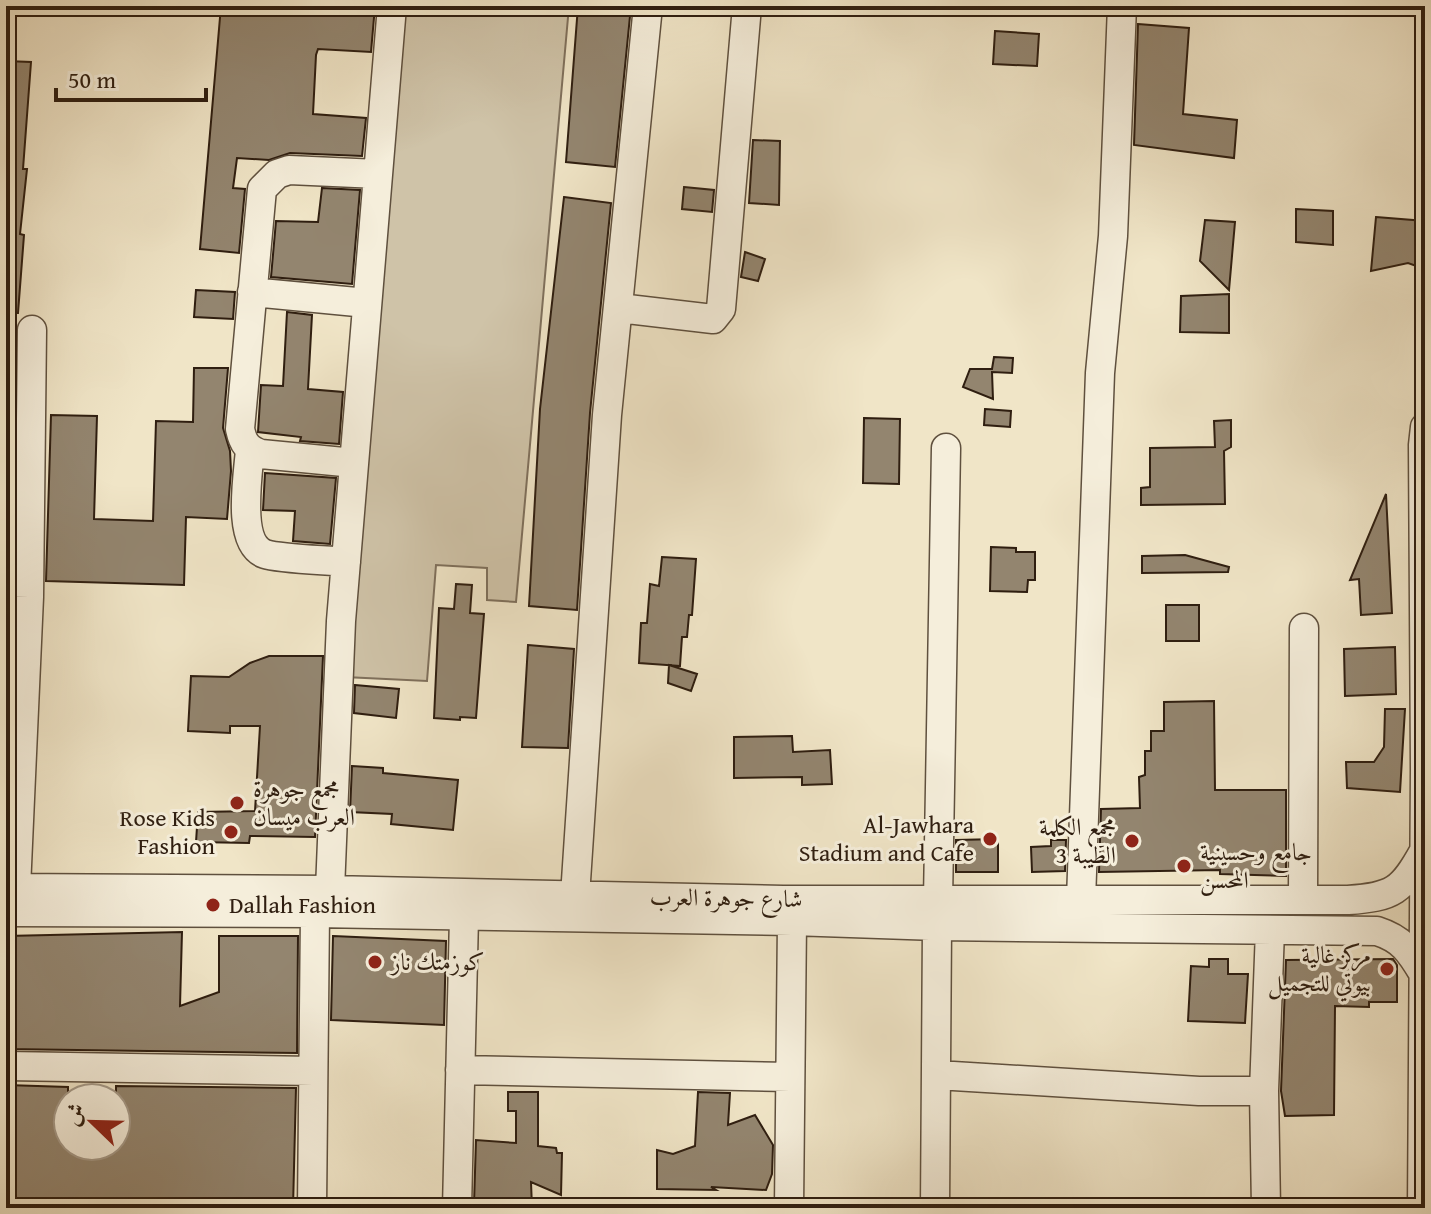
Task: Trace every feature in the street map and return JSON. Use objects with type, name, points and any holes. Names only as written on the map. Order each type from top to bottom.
[{"type":"street","points":[[312,1208],[313,1071],[322,902],[346,562],[392,6]]},
{"type":"street","points":[[575,896],[607,415],[648,6]]},
{"type":"street","points":[[619,308],[713,319],[721,309],[747,6]]},
{"type":"street","points":[[1081,900],[1100,373],[1113,236],[1122,6]]},
{"type":"street","points":[[354,463],[261,454],[250,450],[242,441],[240,429],[262,189],[277,174],[289,170],[378,174]]},
{"type":"street","points":[[252,292],[367,303]]},
{"type":"street","points":[[9,896],[29,597],[32,330]]},
{"type":"street","points":[[1422,1208],[1425,427]]},
{"type":"street","points":[[935,1208],[946,448]]},
{"type":"street","points":[[250,450],[246,526],[251,544],[265,554],[346,562]]},
{"type":"street","points":[[1303,900],[1304,628]]},
{"type":"street","name":"شارع جوهرة العرب","points":[[322,902],[464,917],[792,921],[938,913],[1081,900],[1378,898],[1393,892],[1404,882],[1424,851]]},
{"type":"street","name":"شارع جوهرة العرب","points":[[9,896],[322,902],[575,896],[1270,930],[1377,931],[1393,936],[1407,947],[1423,973]]},
{"type":"street","points":[[457,1208],[464,917]]},
{"type":"street","points":[[789,1208],[792,921]]},
{"type":"street","points":[[1266,1208],[1264,1091],[1270,930]]},
{"type":"street","points":[[6,1066],[313,1071]]},
{"type":"street","points":[[460,1070],[790,1077]]},
{"type":"street","points":[[937,1075],[1199,1091],[1264,1091]]},
{"type":"shaded area","points":[[397,6],[569,6],[516,602],[487,600],[487,568],[436,565],[427,681],[345,677]]},
{"type":"building","points":[[221,6],[253,6],[252,12],[304,16],[304,6],[375,6],[371,52],[318,49],[316,55],[313,114],[366,118],[362,156],[290,153],[269,160],[237,158],[233,188],[245,189],[239,253],[200,249]]},
{"type":"building","points":[[578,6],[631,6],[615,167],[566,162]]},
{"type":"building","points":[[1138,24],[1189,28],[1183,114],[1237,120],[1234,158],[1134,145]]},
{"type":"building","points":[[995,31],[1039,34],[1037,66],[993,64]]},
{"type":"building","points":[[6,61],[31,62],[23,169],[27,169],[20,234],[24,235],[18,313],[6,313]]},
{"type":"building","points":[[753,140],[780,141],[779,205],[749,203]]},
{"type":"building","points":[[684,187],[714,190],[712,212],[682,209]]},
{"type":"building","points":[[322,188],[360,190],[352,284],[271,277],[276,221],[318,222]]},
{"type":"building","points":[[564,197],[611,203],[590,413],[577,610],[529,606],[540,409]]},
{"type":"building","points":[[1296,209],[1333,211],[1333,245],[1296,242]]},
{"type":"building","points":[[1376,217],[1425,221],[1425,269],[1408,263],[1371,271]]},
{"type":"building","points":[[1205,220],[1235,222],[1229,290],[1200,261]]},
{"type":"building","points":[[745,252],[765,259],[758,281],[741,277]]},
{"type":"building","points":[[196,290],[235,292],[233,319],[194,317]]},
{"type":"building","points":[[1229,294],[1229,333],[1180,332],[1181,296]]},
{"type":"building","points":[[287,312],[312,315],[308,389],[343,392],[339,444],[300,441],[301,437],[258,432],[261,385],[283,386]]},
{"type":"building","points":[[994,357],[1013,358],[1012,373],[992,372],[993,399],[963,387],[970,369],[992,369]]},
{"type":"building","points":[[194,368],[228,368],[223,428],[230,451],[231,471],[227,519],[186,517],[184,585],[46,581],[51,415],[97,416],[94,519],[153,521],[156,421],[193,422]]},
{"type":"building","points":[[985,409],[1011,411],[1010,427],[984,425]]},
{"type":"building","points":[[864,418],[900,419],[899,484],[863,483]]},
{"type":"building","points":[[1231,420],[1231,447],[1224,451],[1225,504],[1141,505],[1141,488],[1150,487],[1150,448],[1215,447],[1214,421]]},
{"type":"building","points":[[265,473],[336,478],[330,544],[293,541],[295,511],[263,510]]},
{"type":"building","points":[[1386,494],[1392,613],[1361,615],[1359,579],[1350,580]]},
{"type":"building","points":[[991,547],[1035,552],[1035,580],[1028,580],[1027,592],[990,591]]},
{"type":"building","points":[[1185,555],[1229,567],[1228,572],[1142,573],[1142,556]]},
{"type":"building","points":[[662,557],[696,559],[692,615],[689,615],[687,637],[682,637],[680,666],[639,663],[641,623],[647,623],[650,584],[659,586]]},
{"type":"building","points":[[456,584],[472,585],[470,613],[484,614],[476,718],[460,717],[460,720],[434,718],[439,608],[454,609]]},
{"type":"building","points":[[1166,605],[1199,605],[1199,641],[1166,641]]},
{"type":"building","points":[[528,645],[574,649],[568,748],[522,747]]},
{"type":"building","points":[[1395,647],[1396,694],[1345,696],[1344,649]]},
{"type":"building","points":[[269,656],[323,656],[315,837],[250,836],[249,843],[196,842],[198,812],[255,811],[260,726],[230,726],[230,733],[188,731],[191,676],[229,677],[250,663]]},
{"type":"building","points":[[669,665],[697,674],[691,691],[668,683]]},
{"type":"building","points":[[355,685],[399,689],[396,718],[354,713]]},
{"type":"building","points":[[1214,701],[1215,790],[1286,790],[1286,876],[1220,874],[1220,870],[1099,872],[1101,809],[1140,808],[1139,777],[1145,775],[1145,751],[1151,751],[1151,731],[1164,731],[1164,702]]},
{"type":"building","points":[[1385,709],[1405,709],[1400,792],[1347,788],[1346,762],[1374,762],[1384,747]]},
{"type":"building","points":[[792,736],[793,752],[830,750],[832,784],[802,785],[802,777],[734,778],[734,737]]},
{"type":"building","points":[[352,766],[383,768],[383,773],[458,780],[453,830],[391,824],[392,814],[350,812]]},
{"type":"building","points":[[998,839],[998,872],[956,872],[956,840]]},
{"type":"building","points":[[1051,840],[1066,840],[1065,871],[1032,872],[1031,847],[1051,846]]},
{"type":"building","points":[[182,932],[180,1006],[219,992],[219,936],[298,936],[297,1053],[6,1049],[6,936]]},
{"type":"building","points":[[333,936],[446,941],[444,1025],[331,1020]]},
{"type":"building","points":[[1209,959],[1228,959],[1228,974],[1248,974],[1245,1023],[1188,1021],[1191,966],[1209,967]]},
{"type":"building","points":[[1393,959],[1397,965],[1397,1002],[1369,1002],[1369,1007],[1335,1006],[1334,1115],[1285,1116],[1281,1091],[1286,960]]},
{"type":"building","points":[[6,1085],[52,1086],[52,1162],[132,1162],[132,1086],[296,1088],[293,1208],[6,1203]]},
{"type":"building","points":[[508,1092],[538,1092],[538,1146],[556,1148],[557,1153],[562,1153],[561,1195],[531,1182],[532,1208],[474,1204],[476,1140],[516,1143],[516,1111],[508,1111]]},
{"type":"building","points":[[698,1092],[730,1093],[728,1125],[755,1115],[773,1145],[772,1174],[766,1190],[711,1187],[716,1190],[657,1189],[657,1150],[673,1154],[695,1146]]},
{"type":"place","name":"مجمع جوهرة العرب ميسان","points":[[237,803]]},
{"type":"place","name":"Rose Kids Fashion","points":[[231,832]]},
{"type":"place","name":"Al-Jawhara Stadium and Cafe","points":[[990,839]]},
{"type":"place","name":"مجمع الكلمة الطيبة 3","points":[[1132,841]]},
{"type":"place","name":"جامع وحسينية المحسن","points":[[1184,866]]},
{"type":"place","name":"Dallah Fashion","points":[[213,905]]},
{"type":"place","name":"كوزمتك ناز","points":[[375,962]]},
{"type":"place","name":"مركز غالية بيوتي للتجميل","points":[[1387,969]]}]
